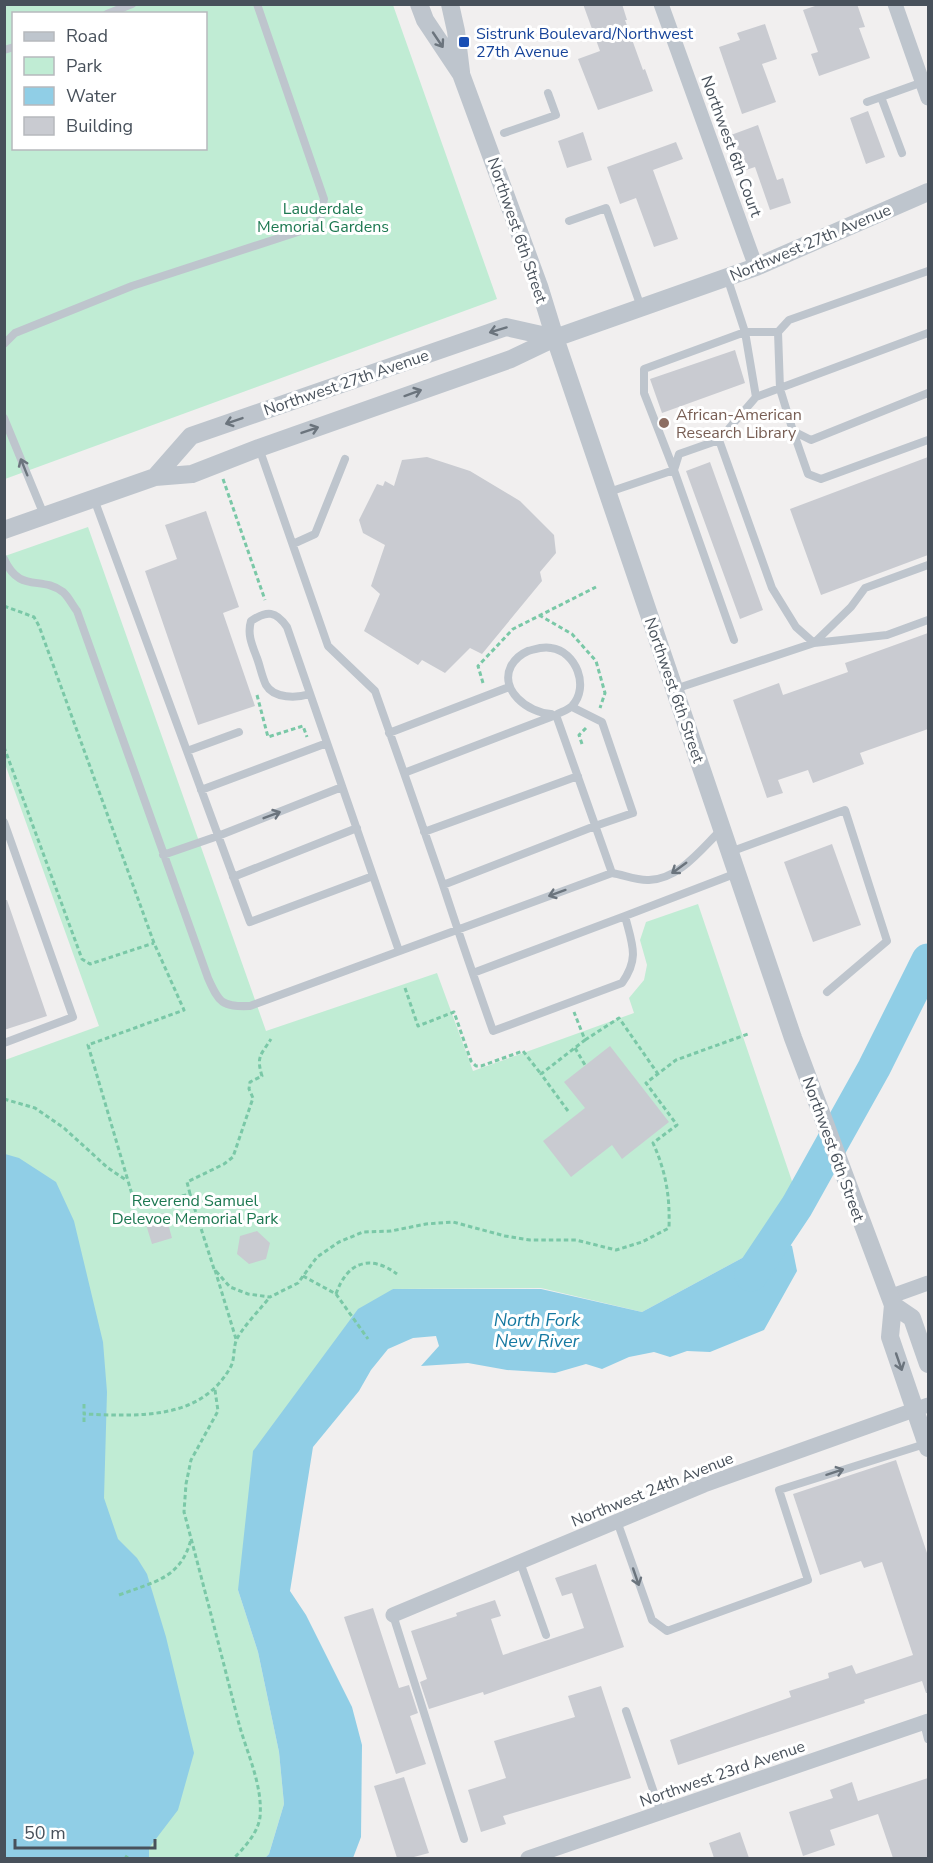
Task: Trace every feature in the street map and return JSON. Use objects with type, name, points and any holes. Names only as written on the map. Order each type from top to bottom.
[{"type":"street","name":"Northwest 6th Street","points":[[419,4],[425,21],[461,74]]},
{"type":"street","name":"Northwest 6th Street","points":[[450,4],[461,74],[539,286],[794,1038],[891,1301],[890,1337],[922,1408],[928,1446]]},
{"type":"street","name":"Northwest 6th Court","points":[[661,4],[756,267]]},
{"type":"street","points":[[895,4],[928,98]]},
{"type":"street","name":"Northwest 27th Avenue","points":[[4,530],[154,477],[192,474],[525,354],[555,338],[756,267],[928,192]]},
{"type":"street","name":"Northwest 27th Avenue","points":[[154,477],[190,436],[506,327],[555,338]]},
{"type":"street","points":[[891,1301],[928,1283]]},
{"type":"street","name":"Northwest 6th Street","points":[[891,1301],[912,1318],[928,1364]]},
{"type":"street","name":"Northwest 24th Avenue","points":[[393,1615],[704,1485],[922,1408]]},
{"type":"street","name":"Northwest 23rd Avenue","points":[[528,1858],[926,1722]]},
{"type":"lane","points":[[111,12],[132,4]]},
{"type":"lane","points":[[4,344],[15,333],[132,286],[318,225],[324,200],[257,4]]},
{"type":"lane","points":[[867,102],[923,82]]},
{"type":"lane","points":[[504,133],[556,115],[548,93]]},
{"type":"lane","points":[[881,97],[902,153]]},
{"type":"lane","points":[[569,221],[606,208],[641,307]]},
{"type":"lane","points":[[928,271],[789,320],[778,332],[780,389],[808,474],[821,479],[928,440]]},
{"type":"lane","points":[[727,277],[745,332],[756,397]]},
{"type":"lane","points":[[734,640],[674,470],[644,393],[644,369],[745,332],[778,332]]},
{"type":"lane","points":[[674,470],[679,454],[719,440],[756,397],[928,333]]},
{"type":"lane","points":[[793,431],[811,440],[928,393]]},
{"type":"lane","points":[[4,418],[44,516]]},
{"type":"lane","points":[[719,440],[772,588],[796,627],[814,643]]},
{"type":"lane","points":[[259,448],[327,646],[375,691],[493,1031],[622,983],[631,970],[633,949],[624,916]]},
{"type":"lane","points":[[292,544],[315,534],[345,459]]},
{"type":"lane","points":[[608,493],[674,470]]},
{"type":"lane","points":[[94,498],[250,922],[373,876]]},
{"type":"lane","points":[[4,559],[16,577],[33,584],[48,585],[64,592],[76,611],[216,998],[231,1007],[250,1006],[612,873],[648,880],[662,878],[680,870],[722,829]]},
{"type":"lane","points":[[814,643],[851,607],[865,588],[928,565]]},
{"type":"lane","points":[[310,694],[299,697],[286,696],[267,687],[250,640],[248,629],[251,621],[269,613],[279,616],[287,627],[399,951]]},
{"type":"lane","points":[[675,689],[814,643],[887,635],[928,620]]},
{"type":"lane","points":[[404,772],[556,714],[572,706],[581,693],[580,679],[575,665],[564,653],[552,648],[539,648],[522,654],[512,663],[507,676],[509,687],[528,708],[545,714],[556,714]]},
{"type":"lane","points":[[389,733],[509,687]]},
{"type":"lane","points":[[443,885],[633,813],[602,722],[572,706]]},
{"type":"lane","points":[[556,714],[612,873]]},
{"type":"lane","points":[[187,751],[239,732]]},
{"type":"lane","points":[[201,790],[327,743]]},
{"type":"lane","points":[[424,832],[578,776]]},
{"type":"lane","points":[[163,855],[342,787]]},
{"type":"lane","points":[[730,852],[845,810],[887,941],[827,992]]},
{"type":"lane","points":[[4,822],[73,1017],[4,1043]]},
{"type":"lane","points":[[233,877],[357,828]]},
{"type":"lane","points":[[473,973],[737,873]]},
{"type":"lane","points":[[617,1521],[652,1620],[667,1631],[808,1580],[779,1490],[928,1446]]},
{"type":"lane","points":[[520,1562],[546,1635]]},
{"type":"lane","points":[[393,1615],[464,1839]]},
{"type":"lane","points":[[626,1711],[661,1813]]},
{"type":"lane","points":[[926,1722],[928,1739]]},
{"type":"path","points":[[483,685],[478,666],[513,629],[596,587]]},
{"type":"path","points":[[4,606],[34,617],[39,626],[154,943],[184,1010],[88,1046],[136,1208],[190,1194]]},
{"type":"path","points":[[4,747],[82,959],[90,964],[154,943]]},
{"type":"path","points":[[405,988],[418,1026],[454,1012],[471,1061],[476,1066],[523,1051],[568,1111]]},
{"type":"path","points":[[570,1002],[585,1040]]},
{"type":"path","points":[[541,1074],[585,1040],[619,1018],[658,1074]]},
{"type":"path","points":[[236,1339],[270,1297],[298,1283],[317,1257],[339,1242],[363,1232],[391,1231],[453,1222],[505,1236],[530,1240],[576,1240],[616,1250],[642,1242],[669,1228],[669,1206],[663,1165],[653,1143],[677,1125],[646,1083],[676,1060],[748,1034]]},
{"type":"path","points":[[84,1414],[135,1415],[167,1412],[197,1402],[215,1390],[231,1366],[236,1339],[187,1182],[225,1164],[233,1157],[253,1098],[249,1089],[250,1082],[262,1076],[258,1063],[259,1056],[271,1039]]},
{"type":"path","points":[[575,1048],[585,1065]]},
{"type":"path","points":[[4,1099],[35,1108],[64,1128],[100,1161],[128,1181]]},
{"type":"path","points":[[336,1294],[341,1279],[353,1268],[371,1262],[387,1266],[397,1274]]},
{"type":"path","points":[[214,1269],[230,1287],[248,1294],[270,1297]]},
{"type":"path","points":[[303,1276],[336,1294],[368,1339]]},
{"type":"path","points":[[215,1390],[218,1412],[191,1460],[184,1512],[258,1787],[260,1819],[248,1843],[234,1858]]},
{"type":"path","points":[[84,1404],[84,1422]]},
{"type":"path","points":[[119,1595],[157,1581],[176,1570],[187,1556],[191,1538]]},
{"type":"green space","name":"Lauderdale Memorial Gardens","points":[[5,5],[393,5],[497,299],[5,479]]},
{"type":"green space","name":"Reverend Samuel Delevoe Memorial Park","points":[[88,527],[266,1031],[437,973],[473,1071],[634,1013],[629,998],[644,980],[647,965],[640,940],[646,922],[698,904],[796,1193],[744,1257],[642,1312],[541,1288],[393,1289],[238,1590],[258,1652],[279,1752],[284,1804],[269,1854],[265,1858],[5,1858],[5,1060],[99,1026],[5,764],[5,556]]},
{"type":"water","points":[[5,1154],[19,1158],[56,1182],[74,1221],[103,1342],[107,1392],[104,1498],[118,1539],[137,1558],[147,1574],[166,1637],[194,1753],[178,1810],[149,1848],[149,1858],[5,1858]]},
{"type":"water","name":"North Fork New River","points":[[764,1233],[792,1246],[797,1271],[764,1330],[710,1352],[687,1351],[670,1357],[654,1352],[629,1357],[602,1369],[586,1364],[555,1373],[507,1370],[468,1363],[421,1366],[439,1346],[436,1336],[413,1338],[388,1349],[371,1370],[359,1391],[313,1447],[290,1591],[306,1615],[352,1707],[362,1745],[361,1837],[353,1858],[265,1858],[269,1854],[284,1804],[279,1752],[258,1652],[238,1590],[253,1451],[358,1309],[393,1289],[541,1289],[642,1312],[744,1257]]},
{"type":"building","points":[[583,4],[622,4],[627,20],[625,20],[653,91],[598,110],[578,59],[600,51]]},
{"type":"building","points":[[821,4],[857,4],[865,27],[859,28],[870,58],[819,76],[811,54],[818,52],[803,10]]},
{"type":"building","points":[[765,24],[777,59],[762,64],[776,102],[742,114],[719,47],[740,40],[737,33]]},
{"type":"building","points":[[868,111],[885,157],[866,164],[850,118]]},
{"type":"building","points":[[758,125],[777,180],[783,178],[791,203],[770,210],[755,167],[743,171],[731,135]]},
{"type":"building","points":[[583,132],[592,160],[567,168],[558,141]]},
{"type":"building","points":[[676,142],[683,159],[653,170],[678,239],[654,247],[636,198],[620,204],[607,167]]},
{"type":"building","points":[[735,350],[745,383],[662,413],[650,379]]},
{"type":"building","points":[[427,457],[470,471],[520,501],[554,535],[556,553],[540,572],[542,581],[482,654],[470,648],[445,673],[422,660],[418,665],[364,631],[380,594],[371,586],[385,545],[363,533],[359,520],[377,484],[383,486],[385,481],[394,486],[402,460]]},
{"type":"building","points":[[928,457],[928,555],[821,595],[790,509]]},
{"type":"building","points":[[710,462],[763,610],[740,619],[686,471]]},
{"type":"building","points":[[206,511],[239,607],[223,613],[255,706],[198,725],[145,571],[177,559],[165,525]]},
{"type":"building","points":[[928,633],[928,729],[860,753],[864,764],[813,783],[808,770],[778,780],[783,793],[767,798],[733,700],[779,683],[783,695],[848,672],[845,663]]},
{"type":"building","points":[[832,844],[861,925],[813,942],[784,862]]},
{"type":"building","points":[[4,900],[7,900],[47,1016],[4,1030]]},
{"type":"building","points":[[610,1046],[669,1122],[622,1159],[612,1145],[571,1177],[543,1141],[585,1108],[564,1082]]},
{"type":"building","points":[[165,1213],[172,1238],[152,1244],[144,1218]]},
{"type":"building","points":[[257,1231],[270,1243],[266,1259],[249,1264],[237,1254],[240,1236]]},
{"type":"building","points":[[896,1460],[928,1556],[928,1693],[922,1681],[864,1700],[865,1703],[678,1765],[670,1740],[791,1697],[789,1691],[829,1678],[828,1673],[852,1665],[856,1674],[913,1655],[882,1562],[864,1568],[861,1561],[820,1575],[793,1494]]},
{"type":"building","points":[[596,1564],[624,1647],[484,1695],[483,1692],[429,1709],[420,1682],[427,1679],[411,1631],[457,1616],[456,1613],[495,1600],[501,1616],[491,1619],[503,1655],[584,1628],[572,1593],[562,1596],[555,1578]]},
{"type":"building","points":[[373,1608],[399,1688],[409,1685],[418,1713],[410,1716],[426,1764],[396,1774],[344,1617]]},
{"type":"building","points":[[601,1686],[631,1778],[503,1816],[506,1824],[481,1832],[468,1790],[506,1778],[494,1741],[575,1717],[568,1696]]},
{"type":"building","points":[[404,1777],[429,1853],[410,1858],[397,1858],[374,1786]]},
{"type":"building","points":[[928,1778],[928,1858],[893,1858],[878,1814],[830,1830],[835,1845],[803,1856],[789,1812],[833,1798],[830,1790],[852,1782],[858,1801]]},
{"type":"building","points":[[740,1832],[749,1858],[714,1858],[709,1843]]},
{"type":"waterway","name":"North Fork New River","points":[[751,1275],[797,1206],[874,1068],[928,960]]},
{"type":"place","name":"Sistrunk Boulevard/Northwest 27th Avenue","points":[[464,42]]},
{"type":"place","name":"African-American Research Library","points":[[664,423]]}]
